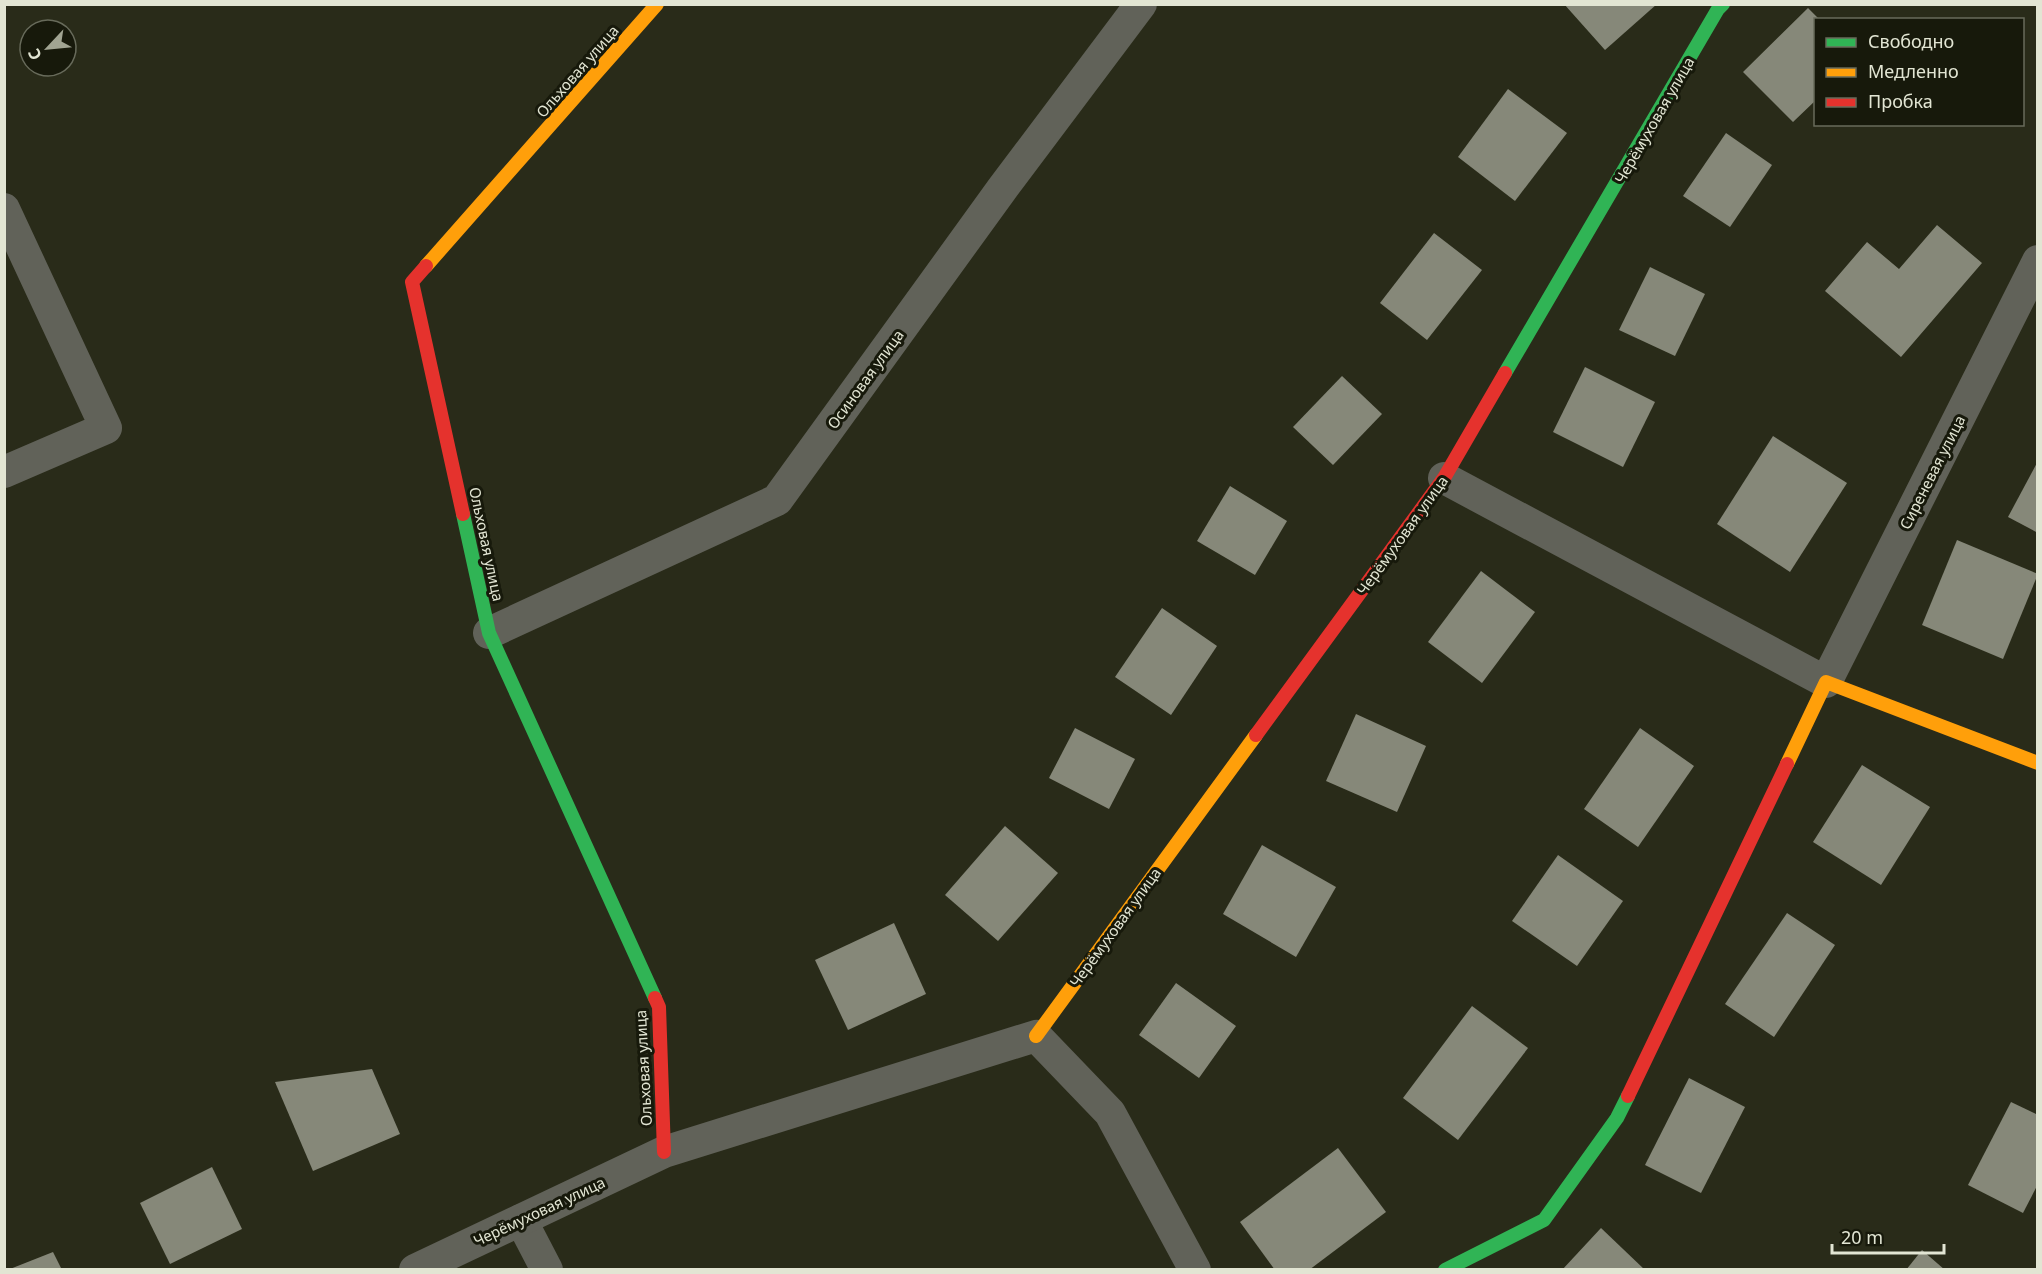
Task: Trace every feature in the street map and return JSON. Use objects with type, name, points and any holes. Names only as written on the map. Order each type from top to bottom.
[{"type":"street","name":"Ольховая улица","points":[[657,4],[412,282],[489,633],[658,1007],[664,1152]]},
{"type":"street","name":"Осиновая улица","points":[[489,633],[777,500],[1002,189],[1141,4]]},
{"type":"street","name":"Черёмуховая улица","points":[[415,1269],[664,1152],[1036,1036],[1444,478],[1723,4]]},
{"type":"street","points":[[4,209],[105,428],[4,472]]},
{"type":"street","name":"Сиреневая улица","points":[[1826,682],[2037,261]]},
{"type":"street","points":[[1444,478],[1826,682],[2037,763]]},
{"type":"street","points":[[1445,1269],[1544,1220],[1617,1118],[1826,682]]},
{"type":"street","points":[[1036,1036],[1110,1113],[1195,1269]]},
{"type":"street","points":[[521,1220],[547,1269]]},
{"type":"building","points":[[1564,4],[1657,4],[1605,50]]},
{"type":"building","points":[[1808,8],[1818,18],[1814,18],[1814,102],[1793,122],[1743,72]]},
{"type":"building","points":[[1508,89],[1567,133],[1515,201],[1458,157]]},
{"type":"building","points":[[1726,133],[1772,165],[1730,227],[1683,196]]},
{"type":"building","points":[[1937,225],[1982,263],[1901,357],[1825,291],[1867,242],[1899,269]]},
{"type":"building","points":[[1434,233],[1482,270],[1427,340],[1380,303]]},
{"type":"building","points":[[1650,267],[1705,294],[1675,356],[1619,330]]},
{"type":"building","points":[[1585,367],[1655,402],[1623,467],[1553,432]]},
{"type":"building","points":[[1342,376],[1382,414],[1333,465],[1293,427]]},
{"type":"building","points":[[1773,436],[1847,483],[1790,572],[1717,524]]},
{"type":"building","points":[[2038,461],[2038,533],[2008,517]]},
{"type":"building","points":[[1230,486],[1287,521],[1255,575],[1197,541]]},
{"type":"building","points":[[1957,540],[2038,574],[2003,659],[1922,625]]},
{"type":"building","points":[[1481,571],[1535,612],[1482,683],[1428,642]]},
{"type":"building","points":[[1162,608],[1217,646],[1171,715],[1115,677]]},
{"type":"building","points":[[1356,714],[1426,746],[1397,812],[1326,781]]},
{"type":"building","points":[[1075,728],[1135,759],[1109,809],[1049,778]]},
{"type":"building","points":[[1640,728],[1694,766],[1638,847],[1584,809]]},
{"type":"building","points":[[1862,765],[1930,807],[1881,885],[1813,842]]},
{"type":"building","points":[[1005,826],[1058,873],[998,941],[945,895]]},
{"type":"building","points":[[1262,845],[1336,887],[1296,957],[1223,914]]},
{"type":"building","points":[[1558,855],[1623,901],[1577,966],[1512,921]]},
{"type":"building","points":[[1787,913],[1835,945],[1774,1037],[1725,1004]]},
{"type":"building","points":[[894,923],[926,994],[848,1030],[815,960]]},
{"type":"building","points":[[1176,983],[1236,1026],[1199,1078],[1139,1035]]},
{"type":"building","points":[[1472,1006],[1528,1048],[1458,1140],[1403,1098]]},
{"type":"building","points":[[372,1069],[400,1134],[313,1171],[275,1082]]},
{"type":"building","points":[[1689,1078],[1745,1107],[1701,1193],[1645,1165]]},
{"type":"building","points":[[2011,1102],[2038,1115],[2038,1184],[2023,1213],[1968,1185]]},
{"type":"building","points":[[1338,1148],[1386,1212],[1309,1270],[1275,1270],[1240,1222]]},
{"type":"building","points":[[212,1167],[242,1229],[170,1264],[140,1203]]},
{"type":"building","points":[[1601,1228],[1645,1270],[1562,1270]]},
{"type":"building","points":[[1922,1250],[1945,1270],[1906,1270]]},
{"type":"building","points":[[53,1252],[62,1270],[10,1270],[10,1269]]},
{"type":"traffic: fast","points":[[1505,373],[1723,4]]},
{"type":"traffic: fast","points":[[463,514],[489,633],[655,998]]},
{"type":"traffic: fast","points":[[1445,1270],[1544,1220],[1617,1118],[1628,1096]]},
{"type":"traffic: slow","points":[[426,266],[657,4]]},
{"type":"traffic: slow","points":[[1787,764],[1826,682],[2038,763]]},
{"type":"traffic: slow","points":[[1036,1036],[1256,735]]},
{"type":"traffic: jam","points":[[426,266],[412,282],[463,514]]},
{"type":"traffic: jam","points":[[1256,735],[1444,478],[1505,373]]},
{"type":"traffic: jam","points":[[1628,1096],[1787,764]]},
{"type":"traffic: jam","points":[[655,998],[659,1007],[664,1152]]}]
